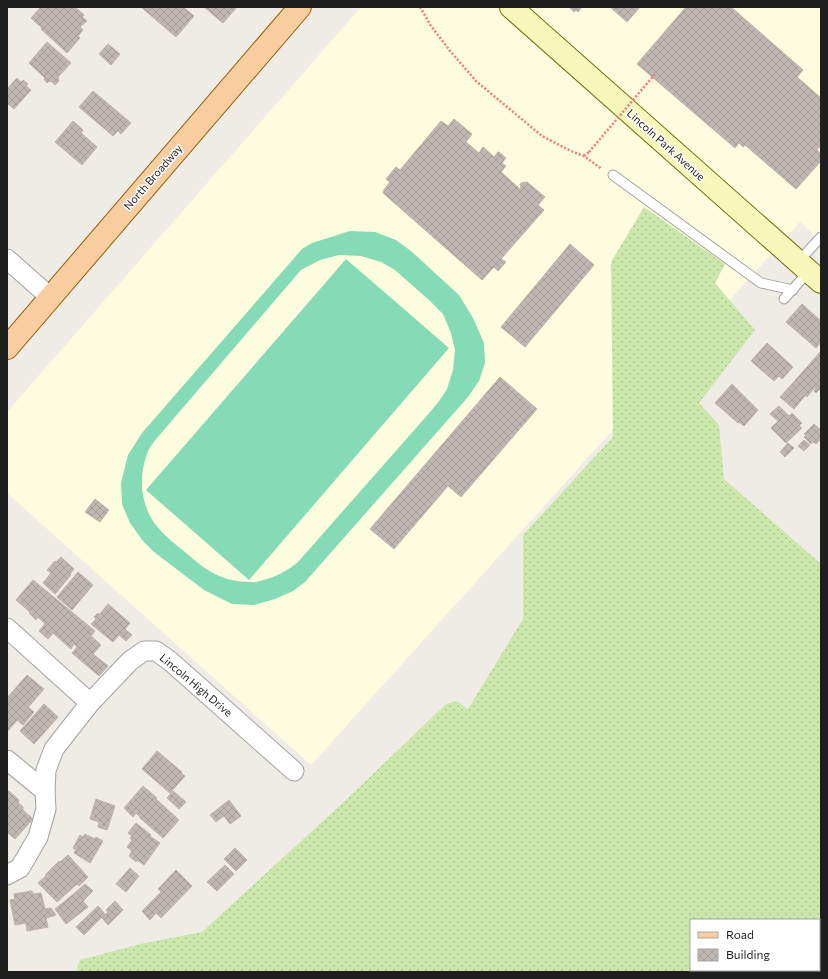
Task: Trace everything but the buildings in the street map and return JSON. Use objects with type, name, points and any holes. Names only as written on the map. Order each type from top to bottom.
[{"type":"main road","name":"North Broadway","points":[[7,348],[300,7]]},
{"type":"street","name":"Lincoln Park Avenue","points":[[511,7],[809,272]]},
{"type":"street","points":[[7,260],[50,297]]},
{"type":"street","points":[[7,628],[90,703]]},
{"type":"street","name":"Lincoln High Drive","points":[[7,875],[20,868],[38,837],[46,809],[46,770],[54,749],[90,703],[130,660],[144,651],[156,651],[170,661],[294,771]]},
{"type":"street","points":[[7,760],[45,791]]},
{"type":"lane","points":[[613,176],[761,283],[793,290]]},
{"type":"lane","points":[[784,299],[809,272],[821,237]]},
{"type":"path","points":[[420,7],[431,26],[450,52],[476,81],[542,136],[584,156],[613,176]]},
{"type":"path","points":[[584,156],[655,74]]},
{"type":"shaded area","points":[[361,7],[821,7],[821,242],[800,222],[311,765],[7,493],[7,412]]},
{"type":"green space","points":[[644,207],[725,264],[715,283],[755,330],[699,403],[719,425],[724,479],[821,564],[821,972],[76,972],[80,960],[140,944],[202,932],[346,800],[446,704],[457,701],[468,709],[523,619],[523,535],[613,437],[611,262]]},
{"type":"green space","points":[[350,231],[375,232],[396,240],[411,251],[459,295],[473,318],[484,343],[485,363],[479,381],[468,397],[305,582],[293,591],[275,599],[254,605],[232,604],[204,590],[154,552],[143,541],[130,523],[122,504],[121,483],[128,455],[142,433],[302,249],[312,243]],"holes":[[[339,255],[361,256],[381,262],[395,270],[443,314],[451,333],[455,350],[453,370],[447,389],[431,411],[298,562],[286,571],[268,579],[256,582],[223,578],[201,565],[171,540],[157,527],[150,516],[146,508],[142,491],[143,467],[148,451],[157,438],[301,270],[320,260]]]},
{"type":"green space","points":[[346,259],[449,348],[249,580],[146,490]]}]
